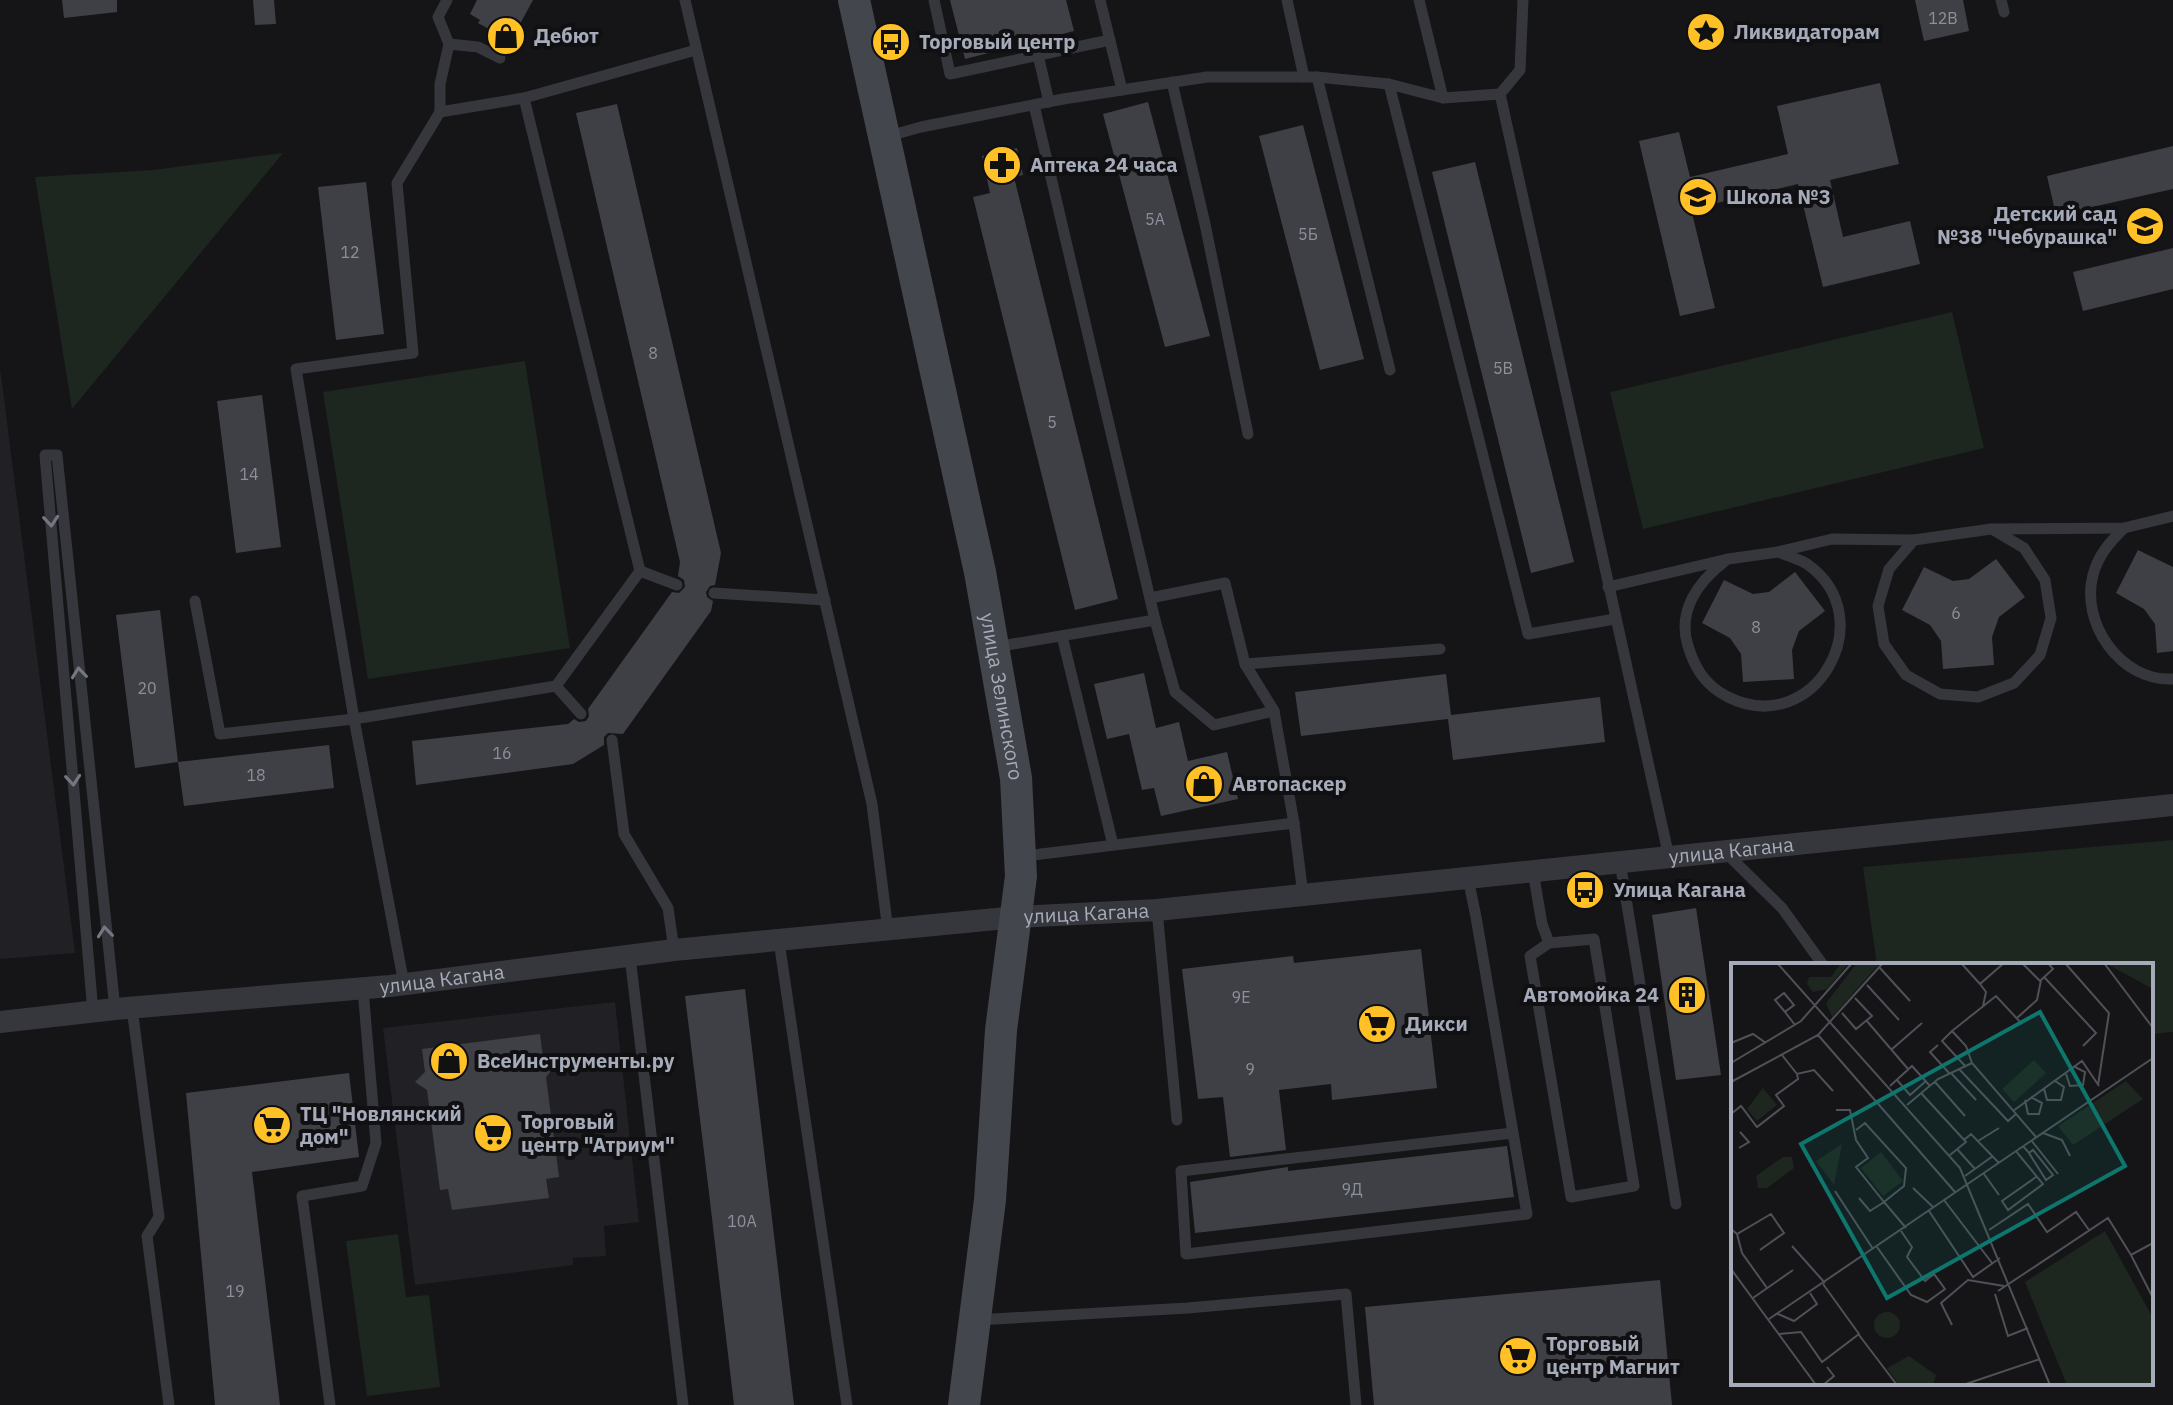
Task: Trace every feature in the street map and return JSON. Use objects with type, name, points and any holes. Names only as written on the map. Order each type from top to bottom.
[{"type":"street","name":"улица Зелинского","points":[[854,0],[980,572],[1014,759],[1021,876],[1001,1030],[990,1200],[964,1405]]},
{"type":"street","name":"улица Кагана","points":[[0,1022],[363,989],[674,950],[1017,917],[1157,910],[2173,805]]},
{"type":"lane","points":[[404,984],[354,719],[296,369],[413,353],[397,183],[440,112],[440,84],[449,44],[438,17],[447,0]]},
{"type":"lane","points":[[685,0],[872,804],[888,931]]},
{"type":"lane","points":[[934,0],[950,74],[1110,40]]},
{"type":"lane","points":[[1100,0],[1122,90]]},
{"type":"lane","points":[[1287,0],[1304,77]]},
{"type":"lane","points":[[1419,0],[1443,98]]},
{"type":"lane","points":[[884,137],[1049,102],[1207,77],[1317,77],[1389,84],[1443,98],[1500,94],[1520,70],[1523,0]]},
{"type":"lane","points":[[449,44],[478,47],[500,58]]},
{"type":"lane","points":[[440,112],[524,98],[696,50]]},
{"type":"lane","points":[[1038,55],[1049,102]]},
{"type":"lane","points":[[1317,77],[1390,370]]},
{"type":"lane","points":[[1172,82],[1248,434]]},
{"type":"lane","points":[[1389,84],[1528,634],[1615,619]]},
{"type":"lane","points":[[1500,94],[1669,857]]},
{"type":"lane","points":[[195,601],[220,734],[354,719],[556,686],[640,571],[524,98]]},
{"type":"lane","points":[[1034,105],[1155,620],[1175,692],[1214,725],[1274,711]]},
{"type":"lane","points":[[114,1010],[57,455],[45,455],[114,1010],[159,1217],[147,1236],[169,1405]]},
{"type":"lane","points":[[1608,587],[1832,539],[1914,540],[1991,529],[2124,528],[2173,516]]},
{"type":"lane","points":[[2124,528],[2104,549],[2093,575],[2091,603],[2098,631],[2115,655],[2138,671],[2173,679]]},
{"type":"lane","points":[[1914,540],[1889,569],[1881,594],[1878,606],[1884,644],[1906,675],[1917,682],[1940,694],[1978,697],[2014,683],[2040,655],[2051,618],[2045,580],[2024,548],[1991,529]]},
{"type":"lane","points":[[1728,559],[1703,578],[1688,605],[1685,636],[1694,666],[1714,690],[1742,704],[1773,706],[1803,696],[1826,675],[1839,647],[1840,616],[1829,586],[1807,564],[1778,552]]},
{"type":"lane","points":[[640,571],[677,585]]},
{"type":"lane","points":[[1150,598],[1225,583],[1245,664],[1274,711],[1303,895]]},
{"type":"lane","points":[[714,593],[825,600]]},
{"type":"lane","points":[[994,647],[1155,620]]},
{"type":"lane","points":[[1062,636],[1113,845]]},
{"type":"lane","points":[[1245,664],[1440,649]]},
{"type":"lane","points":[[556,686],[581,714]]},
{"type":"lane","points":[[612,740],[624,834],[668,908],[674,950]]},
{"type":"lane","points":[[1019,857],[1294,823]]},
{"type":"lane","points":[[1724,851],[1782,908],[1822,963]]},
{"type":"lane","points":[[1620,862],[1676,1204]]},
{"type":"lane","points":[[1533,871],[1542,924],[1549,943]]},
{"type":"lane","points":[[1468,878],[1513,1133],[1527,1214],[1186,1254],[1181,1171],[1513,1133]]},
{"type":"lane","points":[[1157,910],[1177,1120]]},
{"type":"lane","points":[[1594,939],[1634,1186],[1571,1197],[1530,956],[1549,943],[1594,939]]},
{"type":"lane","points":[[779,941],[847,1405]]},
{"type":"lane","points":[[630,956],[683,1405]]},
{"type":"lane","points":[[330,1405],[302,1196],[362,1186],[376,1143],[363,989]]},
{"type":"lane","points":[[976,1320],[1188,1308],[1346,1294],[1356,1405]]},
{"type":"shaded area","points":[[283,153],[72,409],[35,177],[153,170]]},
{"type":"shaded area","points":[[1952,312],[1984,448],[1643,529],[1610,392]]},
{"type":"shaded area","points":[[525,361],[570,648],[368,679],[323,392]]},
{"type":"shaded area","points":[[0,368],[75,953],[0,959]]},
{"type":"shaded area","points":[[2173,840],[2173,1032],[2153,1034],[2153,963],[1877,963],[1863,867]]},
{"type":"shaded area","points":[[615,1002],[639,1222],[604,1226],[606,1256],[573,1258],[573,1265],[415,1285],[383,1028]]},
{"type":"shaded area","points":[[398,1234],[406,1297],[429,1295],[440,1387],[367,1396],[346,1241]]},
{"type":"building","points":[[62,0],[117,0],[117,12],[64,18]]},
{"type":"building","points":[[253,0],[274,0],[276,24],[255,25]]},
{"type":"building","points":[[477,0],[533,0],[513,37],[500,30],[498,34],[478,23],[480,20],[470,14]]},
{"type":"building","points":[[950,0],[1066,0],[1074,31],[965,59]]},
{"type":"building","points":[[1915,0],[1963,0],[1969,31],[1924,41]]},
{"type":"building","name":"Школа №3","points":[[1880,83],[1899,164],[1830,180],[1843,237],[1910,221],[1920,264],[1823,287],[1798,184],[1691,209],[1715,308],[1680,316],[1639,141],[1679,132],[1690,177],[1788,154],[1777,106]]},
{"type":"building","points":[[1148,102],[1210,336],[1165,347],[1103,114]]},
{"type":"building","points":[[617,104],[721,553],[715,585],[706,592],[713,601],[711,611],[623,734],[608,733],[604,737],[604,745],[573,764],[416,785],[412,741],[568,724],[574,719],[586,721],[588,709],[672,592],[679,593],[685,587],[684,580],[678,576],[680,562],[576,113]]},
{"type":"building","points":[[1303,125],[1364,359],[1320,370],[1259,136]]},
{"type":"building","points":[[2173,146],[2173,189],[2056,215],[2047,176]]},
{"type":"building","points":[[1017,148],[1023,175],[1014,177],[1118,599],[1075,610],[973,197],[990,193],[982,156]]},
{"type":"building","points":[[1475,162],[1574,562],[1531,573],[1432,172]]},
{"type":"building","points":[[366,182],[384,334],[336,340],[318,187]]},
{"type":"building","points":[[2173,248],[2173,289],[2083,311],[2073,272]]},
{"type":"building","points":[[262,395],[281,547],[236,553],[217,401]]},
{"type":"building","points":[[2138,550],[2173,567],[2173,651],[2157,653],[2155,624],[2144,609],[2116,593]]},
{"type":"building","points":[[1996,559],[2025,597],[1999,617],[1992,637],[1994,665],[1943,669],[1941,641],[1930,625],[1902,610],[1924,567],[1953,581],[1969,579]]},
{"type":"building","points":[[1795,572],[1825,611],[1799,631],[1792,650],[1794,679],[1743,682],[1741,654],[1730,638],[1702,623],[1724,580],[1753,594],[1769,592]]},
{"type":"building","points":[[160,610],[178,762],[135,768],[116,615]]},
{"type":"building","points":[[1144,673],[1156,728],[1179,722],[1188,761],[1227,752],[1238,799],[1161,816],[1154,788],[1142,790],[1129,734],[1107,739],[1094,684]]},
{"type":"building","points":[[1446,674],[1451,715],[1600,697],[1605,742],[1453,760],[1448,719],[1301,736],[1295,692]]},
{"type":"building","points":[[329,745],[334,788],[184,806],[178,762]]},
{"type":"building","name":"Автомойка 24","points":[[1696,908],[1721,1075],[1676,1080],[1652,915]]},
{"type":"building","points":[[1421,949],[1437,1088],[1332,1100],[1331,1084],[1279,1090],[1286,1150],[1230,1157],[1223,1097],[1198,1099],[1182,969],[1293,956],[1294,963]]},
{"type":"building","points":[[745,989],[794,1405],[734,1405],[685,996]]},
{"type":"building","name":"Торговый центр \"Атриум\"","points":[[540,1034],[543,1058],[556,1065],[546,1077],[559,1177],[546,1179],[549,1198],[452,1210],[448,1189],[440,1190],[427,1090],[415,1082],[425,1072],[422,1049]]},
{"type":"building","points":[[349,1073],[359,1157],[252,1172],[280,1405],[215,1405],[186,1093]]},
{"type":"building","points":[[1507,1146],[1514,1197],[1195,1233],[1190,1182],[1288,1167],[1288,1171]]},
{"type":"building","name":"Торговый центр Магнит","points":[[1660,1280],[1672,1405],[1374,1405],[1365,1307]]},
{"type":"place","name":"Ликвидаторам","points":[[1706,32]]},
{"type":"place","name":"Дебют","points":[[506,36]]},
{"type":"place","name":"Торговый центр","points":[[891,42]]},
{"type":"place","name":"Аптека 24 часа","points":[[1002,165]]},
{"type":"place","name":"Школа №3","points":[[1698,197]]},
{"type":"place","name":"Детский сад №38 \"Чебурашка\"","points":[[2145,226]]},
{"type":"place","name":"Автопаскер","points":[[1204,784]]},
{"type":"place","name":"Улица Кагана","points":[[1585,890]]},
{"type":"place","name":"Автомойка 24","points":[[1687,995]]},
{"type":"place","name":"Дикси","points":[[1377,1024]]},
{"type":"place","name":"ВсеИнструменты.ру","points":[[449,1061]]},
{"type":"place","name":"ТЦ \"Новлянский дом\"","points":[[272,1125]]},
{"type":"place","name":"Торговый центр \"Атриум\"","points":[[493,1133]]},
{"type":"place","name":"Торговый центр Магнит","points":[[1518,1356]]}]
